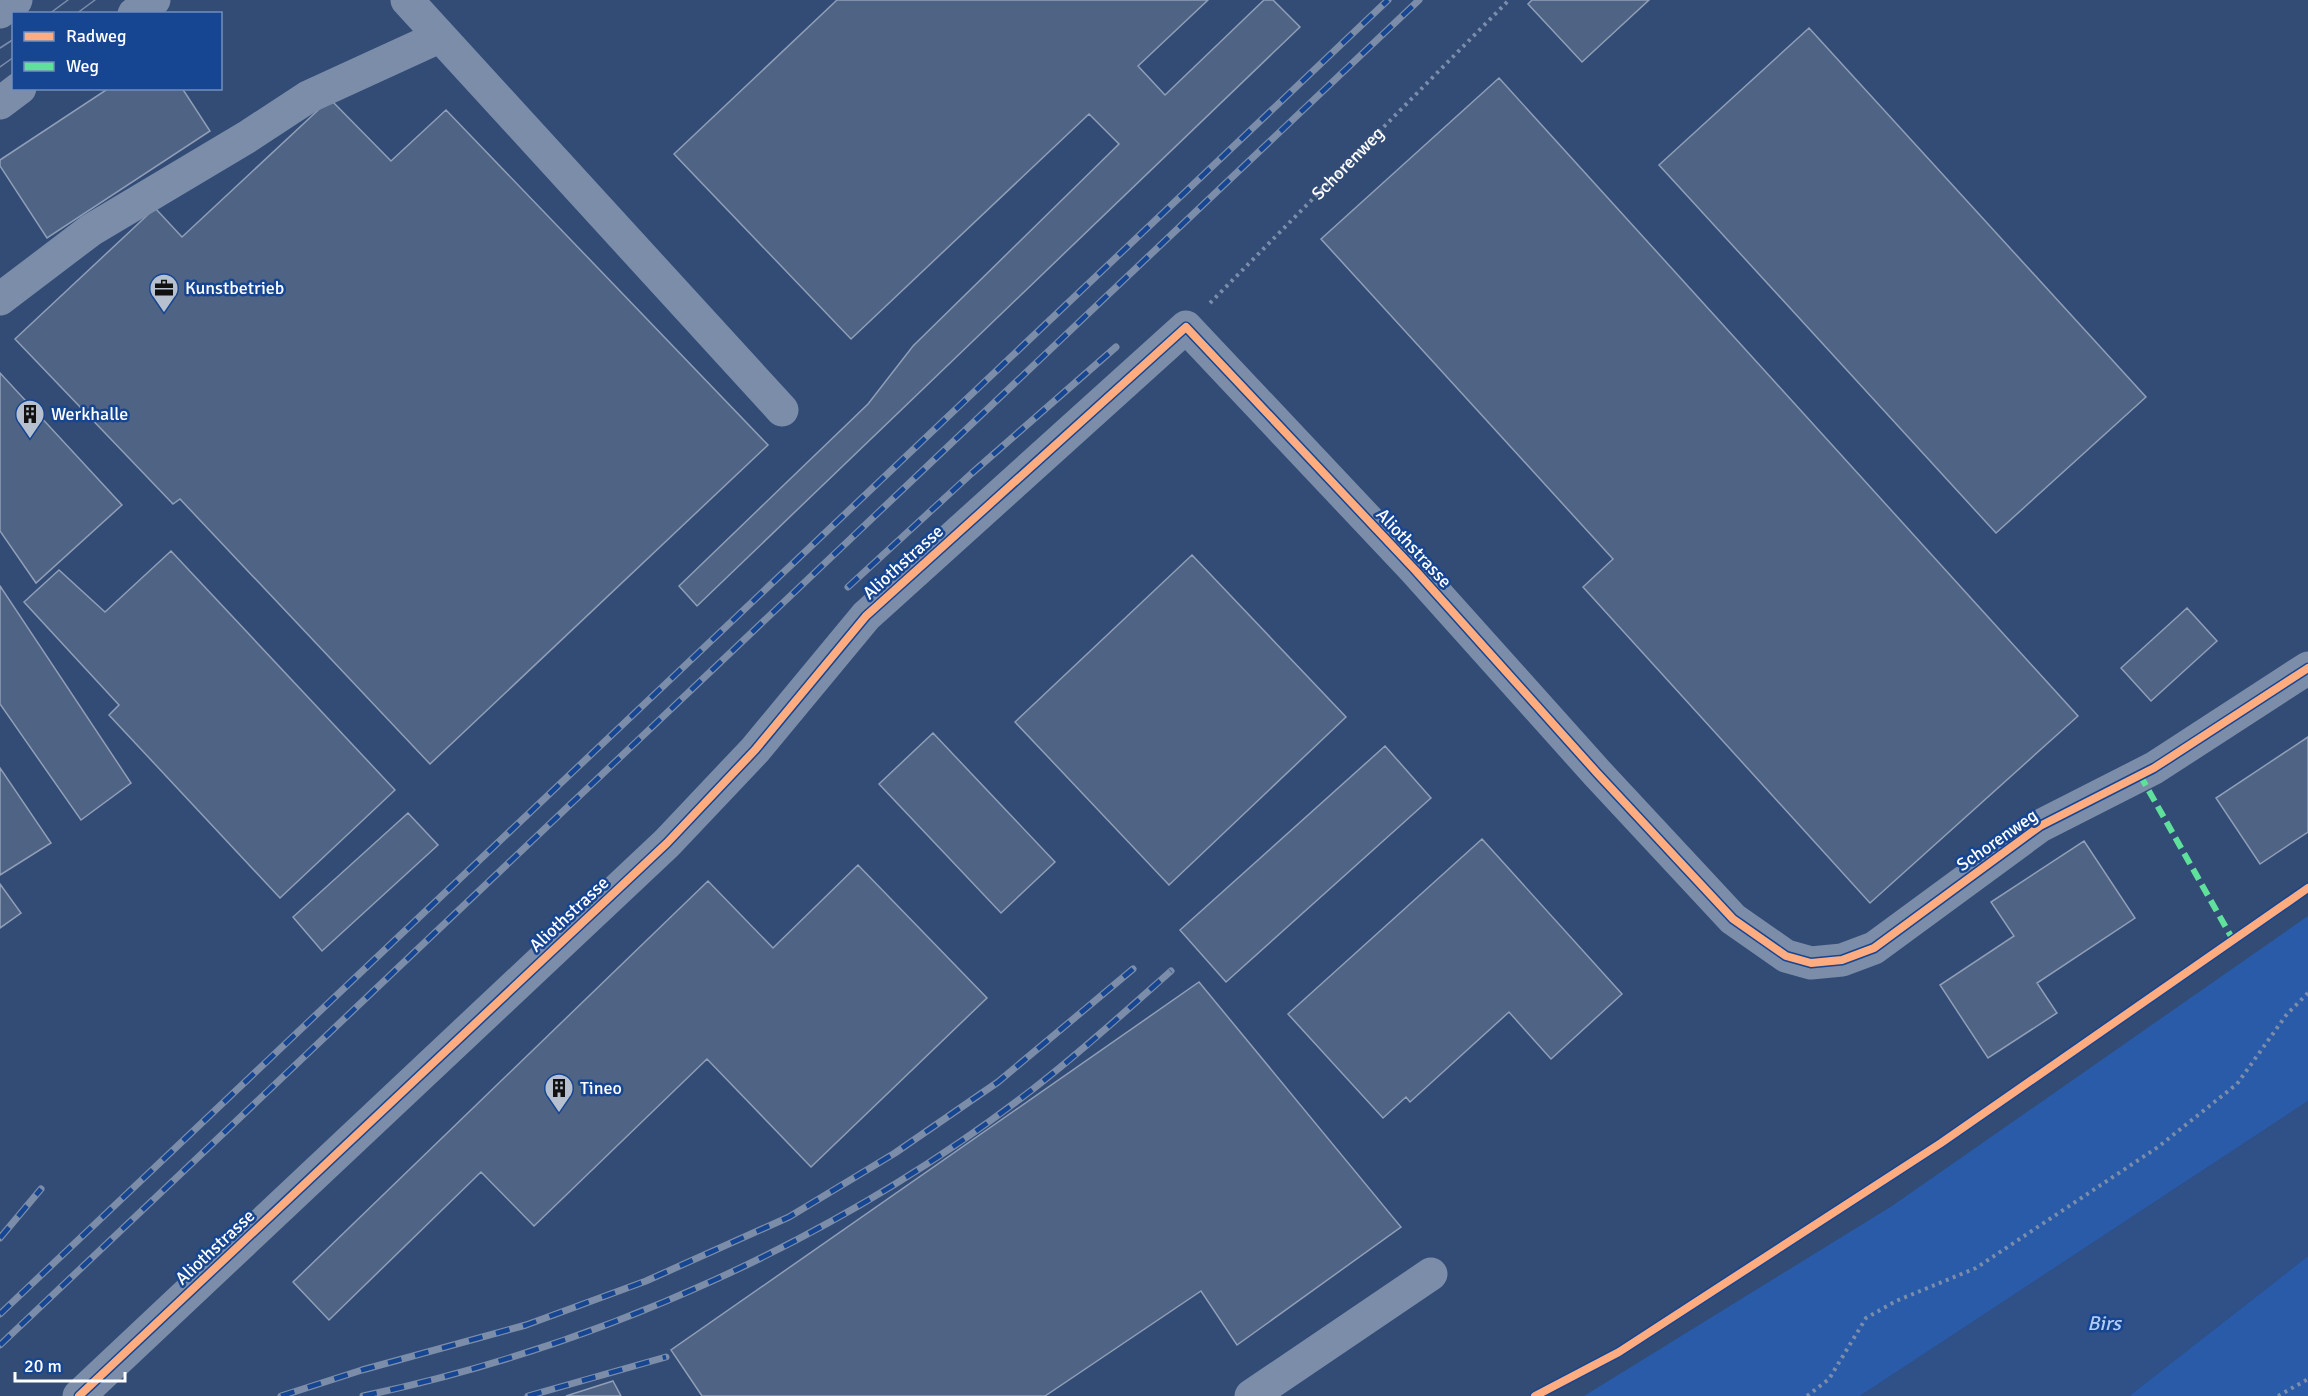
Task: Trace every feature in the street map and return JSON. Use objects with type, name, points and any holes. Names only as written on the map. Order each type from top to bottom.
[{"type":"street","points":[[0,12],[16,0]]},
{"type":"street","points":[[137,12],[154,0]]},
{"type":"street","points":[[407,0],[782,410]]},
{"type":"street","points":[[0,298],[91,230],[247,137],[308,97],[440,37]]},
{"type":"street","points":[[0,102],[17,90]]},
{"type":"street","name":"Aliothstrasse","points":[[79,1396],[667,843],[755,750],[866,616],[1186,327],[1415,570],[1597,773],[1733,919]]},
{"type":"street","name":"Schorenweg","points":[[1733,919],[1786,956],[1811,963],[1842,960],[1874,948],[2040,826],[2154,768],[2308,668]]},
{"type":"street","points":[[1251,1396],[1431,1274]]},
{"type":"path","points":[[1807,1396],[1829,1378],[1866,1318],[1896,1301],[1976,1269],[2158,1147],[2237,1084],[2287,1014],[2308,993]]},
{"type":"path","points":[[2278,1396],[2308,1378]]},
{"type":"shaded area","points":[[2308,916],[2308,1101],[1860,1396],[1584,1396],[1892,1206]]},
{"type":"shaded area","points":[[2308,1256],[2308,1396],[2129,1396]]},
{"type":"water","name":"Birs","points":[[2308,1101],[2308,1256],[2129,1396],[1860,1396]]},
{"type":"building","points":[[837,0],[1208,0],[1138,66],[1165,95],[1264,0],[1273,0],[1300,27],[697,606],[679,586],[868,404],[913,346],[1119,144],[1089,114],[851,339],[674,154]]},
{"type":"building","points":[[1532,0],[1649,0],[1582,62],[1528,4]]},
{"type":"building","points":[[1809,28],[2146,397],[1996,533],[1659,165]]},
{"type":"building","points":[[1499,78],[2078,716],[1870,903],[1583,587],[1613,559],[1321,239]]},
{"type":"building","points":[[106,90],[183,90],[210,131],[47,238],[0,166],[0,160]]},
{"type":"building","points":[[330,99],[391,161],[446,110],[768,445],[430,764],[180,499],[173,504],[15,339],[155,208],[182,237]]},
{"type":"building","name":"Werkhalle","points":[[0,373],[122,505],[36,583],[0,531]]},
{"type":"building","points":[[171,551],[395,790],[280,898],[109,715],[119,705],[24,602],[59,570],[105,612]]},
{"type":"building","points":[[1192,555],[1346,717],[1169,885],[1015,722]]},
{"type":"building","points":[[0,586],[131,783],[81,820],[0,704]]},
{"type":"building","points":[[2187,608],[2217,641],[2151,701],[2121,668]]},
{"type":"building","points":[[933,733],[1055,862],[1001,913],[879,784]]},
{"type":"building","points":[[2308,737],[2308,832],[2260,864],[2216,798]]},
{"type":"building","points":[[1385,746],[1431,798],[1226,982],[1180,930]]},
{"type":"building","points":[[0,768],[51,843],[0,875]]},
{"type":"building","points":[[408,813],[438,845],[322,951],[293,917]]},
{"type":"building","points":[[1482,839],[1622,994],[1551,1059],[1509,1012],[1410,1102],[1406,1097],[1383,1118],[1288,1014]]},
{"type":"building","points":[[2084,841],[2135,918],[2037,983],[2057,1013],[1988,1058],[1940,985],[2014,936],[1991,902]]},
{"type":"building","name":"Tineo","points":[[858,865],[987,998],[811,1167],[707,1059],[534,1226],[481,1172],[329,1320],[293,1282],[708,881],[773,948]]},
{"type":"building","points":[[0,884],[21,913],[0,928]]},
{"type":"building","points":[[1199,982],[1401,1227],[1237,1345],[1201,1291],[1045,1396],[702,1396],[671,1350]]},
{"type":"building","points":[[613,1381],[621,1396],[566,1396]]},
{"type":"tram line","points":[[52,12],[68,0]]},
{"type":"tram line","points":[[79,12],[95,0]]},
{"type":"tram line","points":[[0,48],[12,40]]},
{"type":"tram line","points":[[0,67],[12,58]]},
{"type":"railway","points":[[0,1314],[1388,0]]},
{"type":"railway","points":[[0,1345],[1419,0]]},
{"type":"railway","points":[[848,587],[972,473],[1116,347]]},
{"type":"railway","points":[[281,1396],[362,1370],[526,1325],[646,1281],[789,1217],[895,1153],[998,1082],[1133,969]]},
{"type":"railway","points":[[363,1396],[453,1374],[542,1348],[629,1316],[715,1280],[799,1239],[880,1193],[958,1143],[1033,1089],[1171,971]]},
{"type":"railway","points":[[0,1238],[41,1189]]},
{"type":"railway","points":[[528,1396],[666,1357]]},
{"type":"marked path","points":[[2140,775],[2233,940]]},
{"type":"cycle path","points":[[79,1396],[667,843],[755,750],[866,616],[1186,327],[1415,570],[1597,773],[1733,919],[1786,956],[1811,963],[1842,960],[1874,948],[2040,826],[2154,768],[2308,668]]},
{"type":"cycle path","points":[[1535,1396],[1619,1352],[1941,1143],[2308,888]]},
{"type":"place","name":"Kunstbetrieb","points":[[164,314]]},
{"type":"place","name":"Werkhalle","points":[[30,440]]},
{"type":"place","name":"Tineo","points":[[559,1114]]}]
